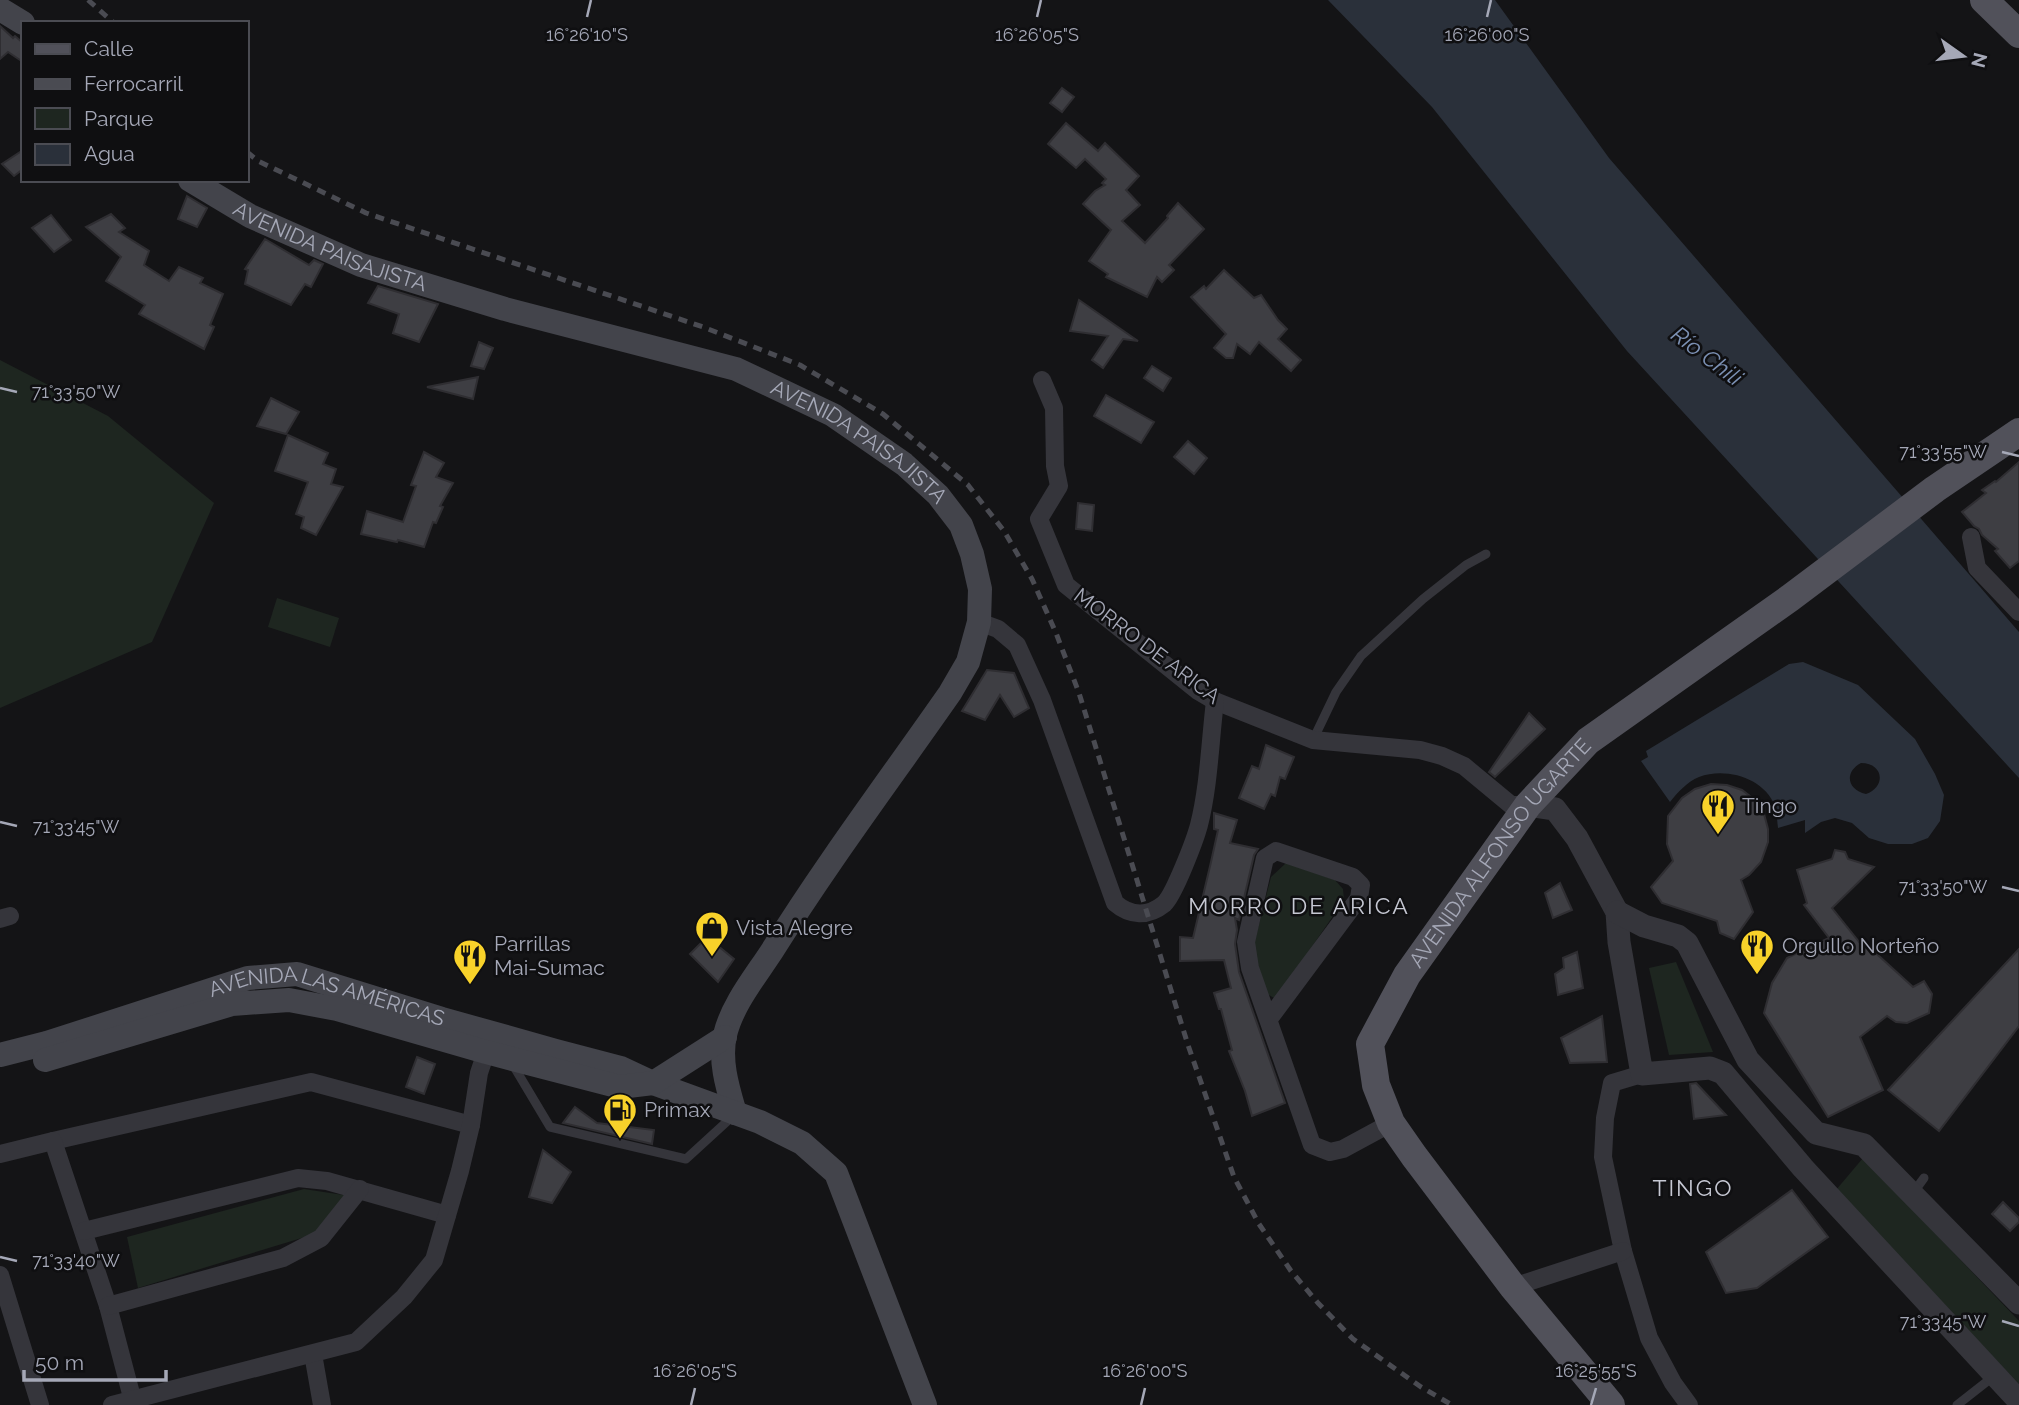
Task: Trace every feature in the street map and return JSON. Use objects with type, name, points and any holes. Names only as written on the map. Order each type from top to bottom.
[{"type":"main road","points":[[1984,0],[2019,34]]},
{"type":"main road","points":[[0,9],[21,22]]},
{"type":"main road","name":"AVENIDA PAISAJISTA","points":[[193,182],[250,216],[361,265],[505,309],[736,369],[833,415],[904,464],[938,495],[961,525],[972,554],[980,589],[979,622],[968,662],[950,693],[796,912],[738,1005],[725,1037],[725,1074],[735,1114]]},
{"type":"main road","name":"AVENIDA ALFONSO UGARTE","points":[[1611,1405],[1513,1287],[1391,1123],[1376,1085],[1370,1044],[1407,975],[1528,805],[1588,741],[1790,598],[1935,489],[2018,435]]},
{"type":"main road","name":"AVENIDA LAS AMÉRICAS","points":[[0,1055],[47,1043],[248,978],[296,974],[442,1019],[621,1068],[653,1083],[760,1122],[802,1143],[836,1173],[925,1405]]},
{"type":"main road","name":"AVENIDA LAS AMÉRICAS","points":[[0,1071],[50,1059],[232,1004],[289,1000],[337,1009],[620,1087],[653,1083]]},
{"type":"main road","points":[[653,1083],[725,1037]]},
{"type":"street","name":"MORRO DE ARICA","points":[[1042,380],[1054,408],[1055,466],[1059,486],[1039,519],[1066,585],[1214,701],[1313,740],[1420,750],[1441,756],[1464,766],[1511,804],[1528,805]]},
{"type":"street","points":[[1970,537],[1977,568],[2019,612]]},
{"type":"street","points":[[979,622],[998,629],[1017,645],[1042,700],[1115,903],[1131,913],[1147,913],[1165,902],[1186,862],[1199,826],[1207,785],[1214,701]]},
{"type":"street","points":[[1528,805],[1555,809],[1577,838],[1617,912],[1619,942],[1642,1074]]},
{"type":"street","points":[[1269,1020],[1359,898],[1361,885],[1353,877],[1276,851],[1265,858],[1246,942],[1250,968],[1312,1145],[1329,1152],[1343,1149],[1391,1123]]},
{"type":"street","points":[[1617,912],[1644,926],[1678,936],[1687,943],[1748,1060],[1816,1133],[1864,1145],[1918,1185],[2019,1303]]},
{"type":"street","points":[[112,1405],[133,1402],[356,1342],[404,1297],[434,1260],[471,1125],[479,1073],[497,1055]]},
{"type":"street","points":[[1723,1073],[1748,1060]]},
{"type":"street","points":[[1689,1405],[1673,1383],[1649,1338],[1623,1251],[1603,1157],[1605,1118],[1612,1083],[1642,1074],[1710,1068],[1723,1073],[1803,1168],[2019,1401]]},
{"type":"street","points":[[0,1154],[312,1082],[471,1125]]},
{"type":"street","points":[[1803,1168],[1829,1136]]},
{"type":"street","points":[[53,1141],[108,1306],[133,1402]]},
{"type":"street","points":[[84,1231],[298,1178],[327,1181],[360,1189],[447,1215]]},
{"type":"street","points":[[108,1306],[283,1258],[321,1238],[360,1189]]},
{"type":"street","points":[[1513,1287],[1623,1251]]},
{"type":"street","points":[[0,1275],[40,1405]]},
{"type":"street","points":[[313,1354],[322,1405]]},
{"type":"lane","points":[[1313,740],[1336,692],[1361,656],[1423,599],[1466,565],[1486,554]]},
{"type":"lane","points":[[497,1055],[550,1127],[686,1159],[735,1114]]},
{"type":"lane","points":[[1957,1405],[1996,1375]]},
{"type":"green space","points":[[0,360],[108,416],[214,503],[152,642],[0,708]]},
{"type":"green space","points":[[277,598],[339,618],[330,647],[268,627]]},
{"type":"green space","points":[[1286,863],[1335,880],[1343,889],[1344,900],[1276,999],[1267,994],[1253,948],[1271,877]]},
{"type":"green space","points":[[1676,962],[1713,1052],[1669,1055],[1649,968]]},
{"type":"green space","points":[[1863,1158],[2019,1321],[2019,1384],[1836,1190]]},
{"type":"green space","points":[[304,1189],[350,1196],[318,1233],[138,1288],[127,1237]]},
{"type":"water","name":"Río Chili","points":[[1328,0],[1495,0],[1609,158],[2019,632],[2019,778],[1627,351],[1432,107]]},
{"type":"water","points":[[1803,662],[1858,685],[1915,739],[1944,795],[1940,821],[1928,838],[1912,844],[1888,844],[1869,838],[1852,823],[1835,818],[1821,822],[1805,833],[1805,820],[1778,828],[1775,806],[1770,796],[1753,782],[1732,774],[1699,777],[1683,788],[1670,802],[1641,761],[1648,757],[1646,751],[1789,664]],"holes":[[[1861,763],[1874,767],[1880,776],[1877,786],[1866,794],[1855,789],[1850,776]]]},
{"type":"building","points":[[0,26],[21,41],[21,61],[8,52],[0,59]]},
{"type":"building","points":[[1062,88],[1074,97],[1062,112],[1050,103]]},
{"type":"building","points":[[1066,123],[1098,151],[1105,143],[1139,176],[1126,190],[1140,205],[1122,221],[1145,243],[1178,203],[1204,229],[1169,265],[1174,270],[1162,282],[1157,277],[1147,297],[1106,277],[1108,274],[1089,261],[1111,230],[1083,204],[1105,185],[1102,183],[1106,179],[1085,159],[1076,168],[1048,144]]},
{"type":"building","points":[[21,151],[21,171],[14,176],[2,164]]},
{"type":"building","points":[[187,196],[207,208],[197,227],[178,219]]},
{"type":"building","points":[[111,214],[125,228],[119,232],[149,251],[144,265],[169,281],[179,267],[203,278],[200,283],[223,294],[210,325],[214,327],[204,349],[139,314],[145,305],[106,281],[121,257],[86,227]]},
{"type":"building","points":[[51,215],[71,240],[54,252],[32,228]]},
{"type":"building","points":[[265,239],[309,265],[314,260],[323,264],[311,287],[305,284],[291,305],[245,284],[248,270],[245,269]]},
{"type":"building","points":[[1224,270],[1254,298],[1261,295],[1287,329],[1278,339],[1301,360],[1291,371],[1259,342],[1250,354],[1237,344],[1233,358],[1226,358],[1214,348],[1226,334],[1191,297],[1204,286],[1206,289]]},
{"type":"building","points":[[378,286],[438,304],[419,342],[393,333],[399,314],[368,303]]},
{"type":"building","points":[[1079,300],[1138,341],[1123,339],[1103,368],[1092,360],[1108,336],[1070,331]]},
{"type":"building","points":[[479,342],[493,348],[484,369],[471,366]]},
{"type":"building","points":[[1152,366],[1171,378],[1163,391],[1144,378]]},
{"type":"building","points":[[478,377],[473,399],[427,387]]},
{"type":"building","points":[[1106,395],[1154,422],[1141,443],[1094,416]]},
{"type":"building","points":[[271,398],[299,412],[286,434],[257,426]]},
{"type":"building","points":[[288,435],[328,453],[323,464],[336,469],[331,484],[343,487],[316,535],[301,528],[304,517],[296,514],[308,482],[275,471]]},
{"type":"building","points":[[1188,441],[1207,458],[1194,474],[1174,457]]},
{"type":"building","points":[[424,452],[444,463],[436,477],[453,483],[440,506],[443,507],[436,523],[433,522],[424,547],[361,534],[367,511],[403,522],[416,486],[411,485]]},
{"type":"building","points":[[2019,462],[2019,561],[2010,568],[1995,551],[1998,549],[1962,512],[1986,493],[1982,490]]},
{"type":"building","points":[[1078,503],[1094,505],[1092,531],[1076,529]]},
{"type":"building","points":[[987,670],[1014,673],[1029,708],[1014,717],[1000,695],[985,720],[962,711]]},
{"type":"building","points":[[1529,713],[1545,729],[1495,777],[1489,772]]},
{"type":"building","points":[[1266,745],[1294,757],[1285,779],[1280,777],[1275,796],[1271,794],[1264,809],[1239,798],[1252,766],[1259,769]]},
{"type":"building","name":"Tingo","points":[[1711,784],[1742,790],[1755,800],[1764,814],[1768,829],[1768,842],[1761,862],[1741,880],[1753,912],[1734,939],[1720,933],[1717,921],[1662,903],[1651,887],[1673,861],[1667,844],[1668,816],[1682,798],[1695,789]]},
{"type":"building","points":[[1214,813],[1237,820],[1230,843],[1258,849],[1254,855],[1239,920],[1235,918],[1235,944],[1239,972],[1285,1103],[1252,1116],[1229,1051],[1232,1050],[1214,993],[1231,988],[1224,960],[1180,961],[1180,937],[1193,938],[1211,862],[1218,830],[1214,829]]},
{"type":"building","points":[[1835,850],[1845,852],[1848,859],[1874,867],[1832,908],[1864,948],[1868,946],[1913,987],[1924,981],[1932,994],[1929,1013],[1907,1023],[1896,1022],[1887,1016],[1860,1037],[1883,1090],[1828,1117],[1764,1013],[1772,983],[1787,958],[1829,938],[1804,905],[1807,903],[1797,870],[1832,859]]},
{"type":"building","points":[[1560,883],[1572,910],[1553,918],[1545,893]]},
{"type":"building","points":[[707,937],[734,959],[718,982],[690,954]]},
{"type":"building","points":[[2019,949],[2019,1026],[1939,1131],[1888,1090]]},
{"type":"building","points":[[1577,952],[1583,988],[1558,995],[1555,974],[1564,968],[1563,958]]},
{"type":"building","points":[[1602,1016],[1607,1062],[1570,1063],[1561,1038]]},
{"type":"building","points":[[417,1057],[435,1064],[424,1094],[406,1087]]},
{"type":"building","points":[[1696,1083],[1726,1115],[1694,1119],[1690,1084]]},
{"type":"building","points":[[575,1107],[597,1123],[654,1130],[652,1144],[563,1123]]},
{"type":"building","points":[[543,1150],[571,1172],[552,1203],[529,1197]]},
{"type":"building","points":[[1792,1190],[1828,1237],[1757,1288],[1726,1293],[1706,1252]]},
{"type":"building","points":[[2003,1202],[2019,1218],[2019,1222],[2010,1231],[1992,1214]]},
{"type":"railway","points":[[88,0],[112,21]]},
{"type":"railway","points":[[248,153],[258,161],[366,213],[703,327],[800,365],[883,414],[968,485],[1004,531],[1032,579],[1056,633],[1079,693],[1188,1045],[1234,1177],[1259,1224],[1291,1271],[1318,1303],[1353,1339],[1421,1387],[1452,1405]]},
{"type":"place","name":"Tingo","points":[[1718,836]]},
{"type":"place","name":"Vista Alegre","points":[[712,958]]},
{"type":"place","name":"Orgullo Norteño","points":[[1757,976]]},
{"type":"place","name":"Parrillas Mai-Sumac","points":[[470,986]]},
{"type":"place","name":"Primax","points":[[620,1140]]},
{"type":"district","name":"MORRO DE ARICA","points":[[1299,906]]},
{"type":"district","name":"TINGO","points":[[1693,1188]]}]
